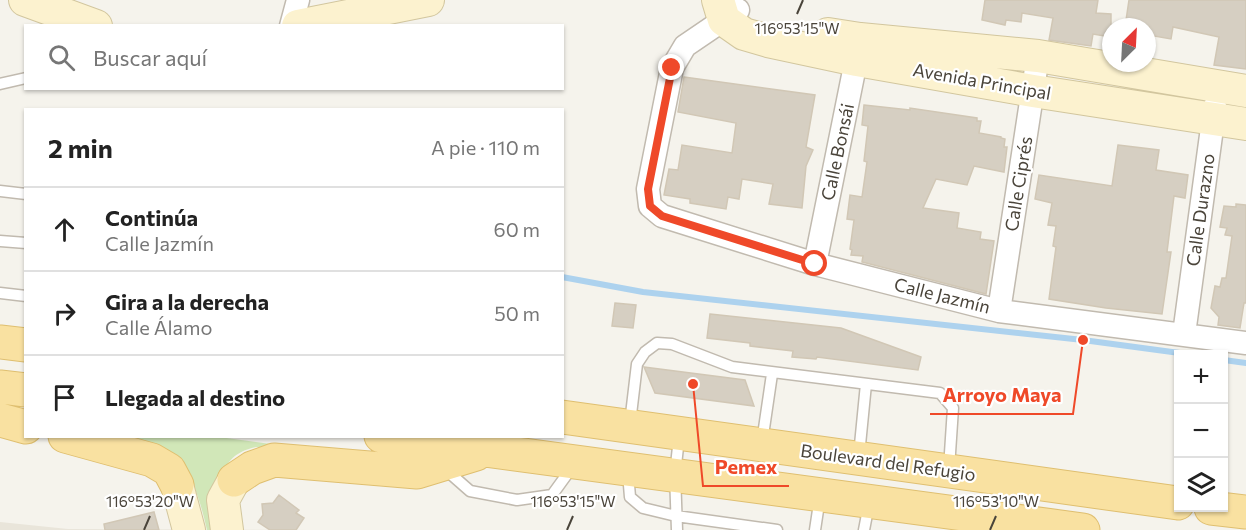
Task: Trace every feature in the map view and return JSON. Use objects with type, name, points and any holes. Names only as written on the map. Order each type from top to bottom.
[{"type":"main road","points":[[0,342],[24,345]]},
{"type":"main road","points":[[0,387],[24,390]]},
{"type":"main road","name":"Boulevard del Refugio","points":[[564,417],[1174,502]]},
{"type":"main road","points":[[0,420],[24,426]]},
{"type":"main road","points":[[71,438],[152,460],[169,470],[177,485]]},
{"type":"main road","points":[[396,438],[820,494],[867,515],[1083,530]]},
{"type":"main road","points":[[234,480],[252,468],[274,460],[417,472],[488,450]]},
{"type":"main road","points":[[1228,509],[1246,512]]},
{"type":"street","points":[[25,0],[91,24]]},
{"type":"street","points":[[292,24],[298,0]]},
{"type":"street","points":[[308,24],[428,0]]},
{"type":"street","name":"Avenida Principal","points":[[725,7],[744,34],[768,41],[858,50],[1038,56],[1232,89]]},
{"type":"street","name":"Calle Jazmín","points":[[725,7],[685,46],[672,68],[648,189],[650,206],[662,216],[815,264],[999,311],[1246,343]]},
{"type":"street","name":"Avenida Principal","points":[[858,50],[1033,91],[1246,124]]},
{"type":"street","name":"Calle Bonsái","points":[[815,264],[858,50]]},
{"type":"street","name":"Calle Ciprés","points":[[999,311],[1038,56]]},
{"type":"street","name":"Calle Durazno","points":[[1184,334],[1214,119],[1232,89]]},
{"type":"street","points":[[226,530],[223,500],[234,480]]},
{"type":"street","points":[[177,485],[189,530]]},
{"type":"lane","points":[[0,84],[24,78]]},
{"type":"lane","points":[[0,191],[24,194]]},
{"type":"lane","points":[[0,241],[24,243]]},
{"type":"lane","points":[[0,293],[24,296]]},
{"type":"lane","points":[[629,426],[637,364],[645,352],[657,343],[672,344],[732,367],[772,374],[940,393],[953,408],[949,472]]},
{"type":"lane","points":[[762,444],[772,374]]},
{"type":"lane","points":[[858,458],[866,384]]},
{"type":"lane","points":[[676,530],[675,474],[680,434]]},
{"type":"lane","points":[[440,465],[471,491],[517,500],[552,495],[577,461]]},
{"type":"lane","points":[[628,468],[630,497],[643,508],[676,516],[777,530]]},
{"type":"lane","points":[[815,530],[820,494]]},
{"type":"shaded area","points":[[0,522],[68,529],[312,530],[0,530]]},
{"type":"green space","points":[[135,438],[226,438],[420,464],[252,448],[238,454],[228,464],[222,482],[217,530],[207,530],[198,496],[185,470],[165,451]]},
{"type":"building","points":[[985,0],[1098,0],[1096,13],[1111,14],[1111,18],[1102,18],[1102,36],[1093,34],[1091,46],[1049,40],[1053,18],[1022,13],[1021,22],[1006,20],[1005,25],[982,20]]},
{"type":"building","points":[[1129,0],[1246,0],[1246,69],[1214,65],[1219,37],[1173,27],[1171,39],[1156,36],[1156,18],[1126,18]]},
{"type":"building","points":[[684,77],[815,95],[806,147],[813,150],[806,166],[802,208],[769,204],[773,184],[742,179],[739,199],[728,197],[726,209],[690,203],[690,199],[664,195],[669,169],[678,170],[682,145],[732,153],[736,123],[678,112]]},
{"type":"building","points":[[864,105],[910,110],[910,108],[977,118],[977,121],[981,121],[979,133],[1005,139],[1004,147],[1007,147],[1004,172],[974,166],[967,185],[936,179],[923,208],[959,213],[957,228],[981,232],[980,239],[994,241],[986,294],[862,262],[863,256],[851,255],[854,220],[847,219],[850,195],[862,197],[867,162],[864,161],[868,126],[862,125]]},
{"type":"building","points":[[1118,145],[1159,150],[1156,170],[1188,175],[1185,198],[1174,196],[1167,252],[1171,252],[1162,314],[1049,299],[1056,247],[1053,246],[1056,226],[1048,225],[1052,203],[1035,199],[1039,175],[1112,186]]},
{"type":"building","points":[[1236,204],[1246,205],[1246,303],[1244,303],[1240,328],[1218,325],[1219,317],[1211,308],[1215,286],[1220,287],[1222,278],[1226,278],[1232,236],[1225,235],[1227,228],[1220,227],[1224,206],[1236,207]]},
{"type":"building","points":[[615,303],[636,305],[633,328],[612,326]]},
{"type":"building","points":[[710,314],[841,328],[921,357],[918,370],[817,357],[816,359],[792,357],[793,351],[707,338]]},
{"type":"building","points":[[644,367],[745,380],[754,406],[655,393]]},
{"type":"building","points":[[279,495],[299,510],[296,513],[304,518],[296,530],[270,530],[258,522],[263,515],[262,504],[273,503]]},
{"type":"building","points":[[154,512],[159,530],[105,530],[104,524]]},
{"type":"waterway","points":[[564,277],[643,292],[1083,340],[1174,352]]},
{"type":"waterway","points":[[1228,361],[1246,363]]},
{"type":"place","name":"Arroyo Maya","points":[[1083,340]]},
{"type":"place","name":"Pemex","points":[[693,384]]},
{"type":"route","points":[[672,68],[648,189],[650,206],[662,216],[815,264]]}]
